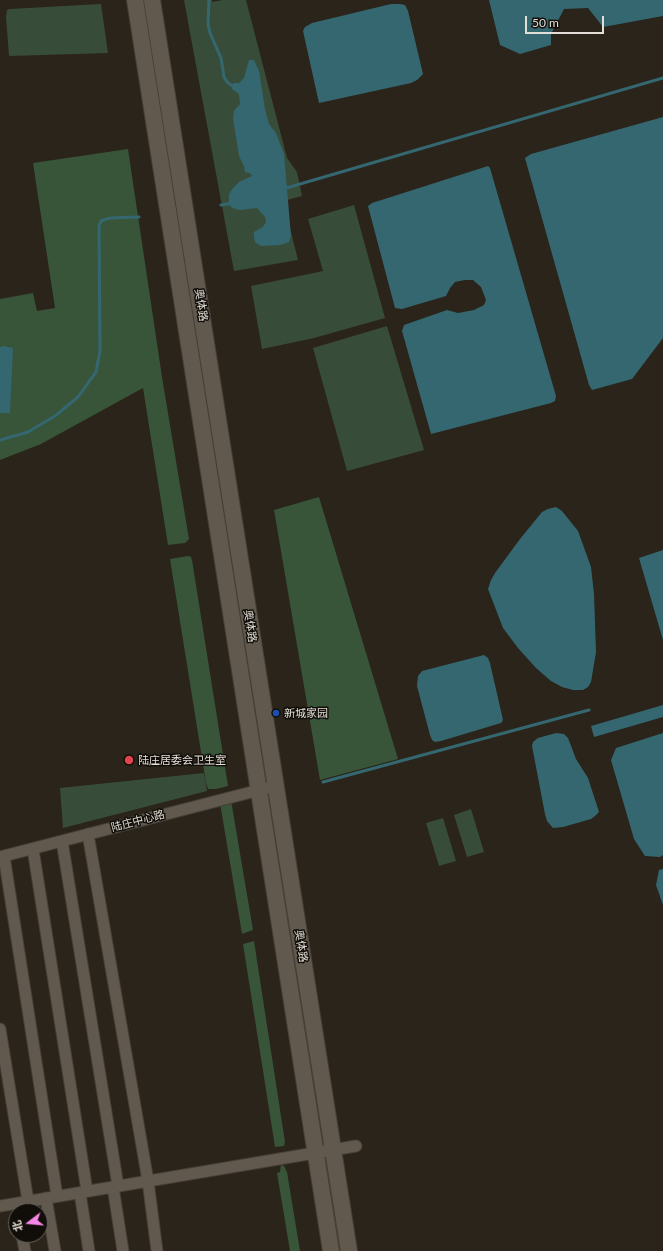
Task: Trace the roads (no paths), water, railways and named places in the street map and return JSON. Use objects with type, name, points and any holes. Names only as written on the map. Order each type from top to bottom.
[{"type":"main road","name":"奥体路","points":[[135,0],[260,790],[331,1251]]},
{"type":"main road","name":"奥体路","points":[[152,0],[349,1251]]},
{"type":"street","name":"陆庄中心路","points":[[2,857],[276,786]]},
{"type":"street","points":[[88,834],[148,1181],[157,1251]]},
{"type":"street","points":[[62,841],[115,1187],[123,1251]]},
{"type":"street","points":[[33,849],[83,1192],[89,1251]]},
{"type":"street","points":[[2,857],[52,1197],[55,1251]]},
{"type":"street","points":[[0,1029],[21,1203]]},
{"type":"street","points":[[29,1203],[52,1197],[356,1146]]},
{"type":"water","points":[[489,0],[663,0],[663,16],[603,27],[588,8],[564,9],[551,34],[551,45],[520,54],[500,45]]},
{"type":"water","points":[[391,4],[405,5],[408,11],[423,74],[411,83],[319,103],[303,31],[305,27],[312,23]]},
{"type":"water","points":[[249,60],[254,60],[259,71],[269,124],[276,133],[284,154],[291,236],[289,242],[280,245],[261,246],[255,242],[254,232],[263,227],[266,222],[265,217],[257,208],[240,210],[232,208],[229,204],[229,194],[233,188],[239,182],[252,176],[250,173],[245,172],[239,156],[233,118],[234,111],[240,104],[239,94],[232,89],[231,85],[234,83],[239,83],[244,78]]},
{"type":"water","points":[[663,117],[663,338],[632,379],[592,390],[589,385],[525,158],[531,154]]},
{"type":"water","points":[[488,166],[490,168],[556,396],[555,401],[431,434],[402,331],[404,325],[447,310],[458,313],[474,310],[484,305],[486,300],[481,287],[473,280],[465,280],[455,282],[446,296],[402,309],[395,308],[368,206],[372,203]]},
{"type":"water","points":[[4,346],[13,348],[10,413],[0,413],[0,347]]},
{"type":"water","points":[[556,507],[562,511],[578,531],[591,567],[594,594],[596,652],[591,682],[588,687],[583,690],[573,690],[562,687],[551,681],[536,668],[503,628],[488,589],[495,573],[542,512]]},
{"type":"water","points":[[663,550],[663,640],[639,558]]},
{"type":"water","points":[[484,655],[488,658],[490,663],[503,720],[501,723],[435,742],[432,740],[430,735],[417,686],[418,676],[422,671]]},
{"type":"water","points":[[663,705],[663,717],[594,737],[591,726]]},
{"type":"water","points":[[556,733],[564,734],[568,738],[576,759],[588,778],[599,812],[591,819],[563,827],[553,828],[547,821],[545,814],[532,746],[533,742],[538,738]]},
{"type":"water","points":[[663,733],[663,855],[660,857],[645,856],[634,839],[611,760],[616,748]]},
{"type":"water","points":[[663,869],[663,905],[656,885],[659,870]]},
{"type":"waterway","points":[[209,0],[208,24],[210,33],[221,58],[224,77],[231,85]]},
{"type":"waterway","points":[[283,189],[663,78]]},
{"type":"waterway","points":[[221,205],[233,203]]},
{"type":"waterway","points":[[0,440],[28,432],[55,416],[78,397],[96,372],[100,351],[99,226],[101,221],[110,218],[139,217]]},
{"type":"waterway","points":[[323,782],[589,710]]},
{"type":"place","name":"新城家园","points":[[276,713]]},
{"type":"place","name":"陆庄居委会卫生室","points":[[129,760]]}]
